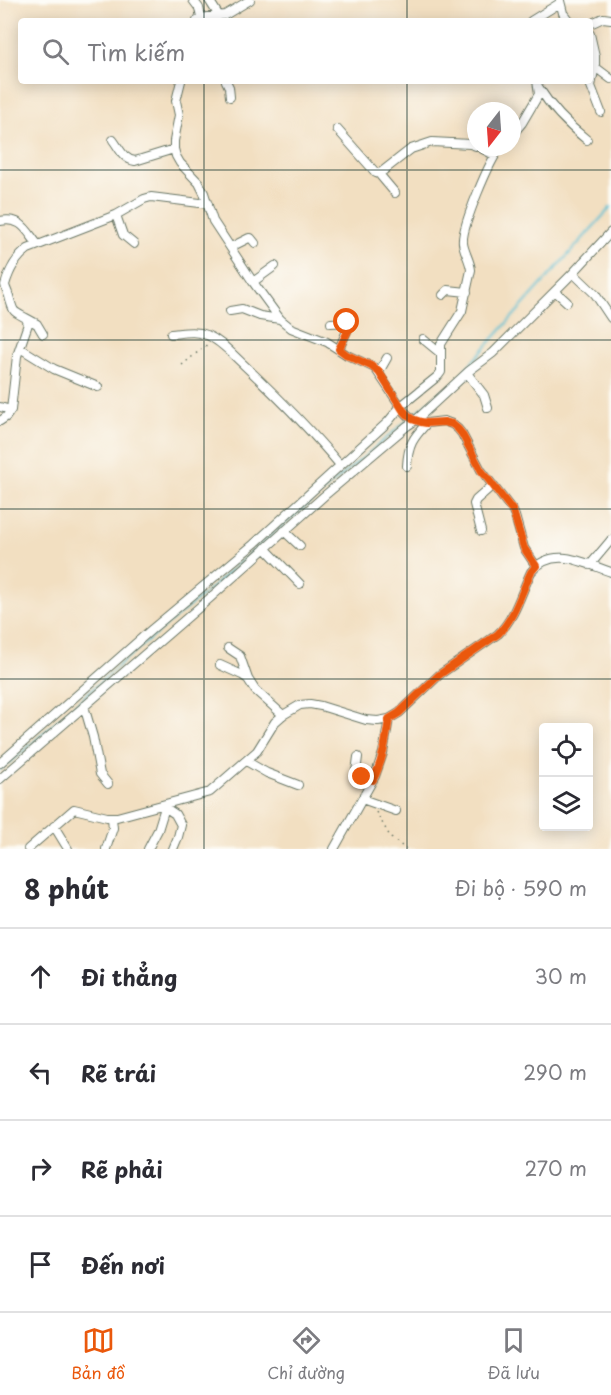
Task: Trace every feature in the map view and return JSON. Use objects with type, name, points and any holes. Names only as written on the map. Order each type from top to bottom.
[{"type":"street","points":[[193,0],[199,8],[199,18]]},
{"type":"street","points":[[209,0],[219,16]]},
{"type":"street","points":[[209,18],[225,15],[250,0]]},
{"type":"street","points":[[535,18],[560,1],[567,18]]},
{"type":"street","points":[[593,23],[603,18],[611,19]]},
{"type":"street","points":[[593,47],[595,56],[593,76]]},
{"type":"street","points":[[595,67],[611,79]]},
{"type":"street","points":[[180,84],[177,95],[179,115],[174,148],[180,163],[202,188],[213,221],[280,319],[291,328],[327,342],[347,355],[371,366],[379,372],[402,408],[414,419],[427,423],[444,422],[458,429],[481,470],[513,511],[524,548],[536,566]]},
{"type":"street","points":[[228,84],[230,98]]},
{"type":"street","points":[[591,84],[601,112]]},
{"type":"street","points":[[521,124],[539,94],[538,85]]},
{"type":"street","points":[[538,85],[552,108],[587,140]]},
{"type":"street","points":[[337,129],[395,194]]},
{"type":"street","points":[[113,140],[124,156],[135,161],[174,148]]},
{"type":"street","points":[[379,174],[411,149],[432,142],[467,144]]},
{"type":"street","points":[[0,763],[254,544],[438,376],[442,368],[441,344],[462,311],[471,270],[463,240],[476,196],[494,156]]},
{"type":"street","points":[[43,334],[38,324],[13,310],[10,299],[3,288],[22,253],[116,215],[151,197],[207,204]]},
{"type":"street","points":[[116,215],[123,235],[134,244]]},
{"type":"street","points":[[0,221],[13,219],[21,224],[38,245]]},
{"type":"street","points":[[0,779],[470,370],[493,353],[611,232]]},
{"type":"street","points":[[231,247],[249,238],[255,243]]},
{"type":"street","points":[[253,282],[275,266]]},
{"type":"street","points":[[573,273],[595,294],[611,318]]},
{"type":"street","points":[[442,294],[448,290],[466,292]]},
{"type":"street","points":[[555,291],[567,302]]},
{"type":"street","points":[[230,311],[242,309],[260,316],[280,319]]},
{"type":"street","points":[[0,421],[11,410],[17,356],[28,324],[26,318]]},
{"type":"street","points":[[332,323],[347,322],[350,324],[339,349]]},
{"type":"street","points":[[171,334],[197,332],[214,339],[255,375],[320,440],[340,465]]},
{"type":"street","points":[[423,339],[440,353]]},
{"type":"street","points":[[20,348],[54,369],[98,387]]},
{"type":"street","points":[[379,372],[387,358]]},
{"type":"street","points":[[470,370],[484,395],[488,408]]},
{"type":"street","points":[[0,407],[11,410]]},
{"type":"street","points":[[407,466],[407,454],[411,442],[427,423]]},
{"type":"street","points":[[481,531],[474,504],[493,485]]},
{"type":"street","points":[[284,531],[300,546]]},
{"type":"street","points":[[590,565],[611,540]]},
{"type":"street","points":[[265,548],[300,584]]},
{"type":"street","points":[[27,849],[74,809],[112,818],[166,806],[210,792],[257,751],[275,722],[300,705],[321,706],[378,722],[389,719],[399,713],[439,675],[498,634],[509,621],[531,572],[536,566],[554,557],[574,559],[611,572]]},
{"type":"street","points":[[228,648],[240,656],[248,679],[255,690],[283,715]]},
{"type":"street","points":[[220,665],[248,679]]},
{"type":"street","points":[[80,692],[93,737],[100,774],[108,784]]},
{"type":"street","points":[[334,849],[373,780],[383,753],[389,719]]},
{"type":"street","points":[[358,757],[356,772],[362,777],[373,780]]},
{"type":"street","points":[[246,761],[267,773],[298,785]]},
{"type":"street","points":[[362,799],[396,811]]},
{"type":"street","points":[[148,849],[158,830],[166,806]]},
{"type":"street","points":[[166,806],[175,814],[181,825],[173,849]]},
{"type":"street","points":[[106,849],[113,828],[112,818]]},
{"type":"street","points":[[54,826],[68,849]]},
{"type":"path","points":[[182,365],[214,339]]},
{"type":"path","points":[[372,803],[391,838],[406,849]]},
{"type":"waterway","points":[[466,369],[611,207]]},
{"type":"waterway","points":[[0,770],[127,658],[442,391]]},
{"type":"route","points":[[347,322],[350,327],[339,349],[375,368],[403,410],[412,419],[427,423],[444,422],[458,429],[481,470],[513,511],[524,548],[536,566],[504,628],[439,675],[399,713],[389,719],[383,753],[375,776],[373,780],[362,777]]}]
